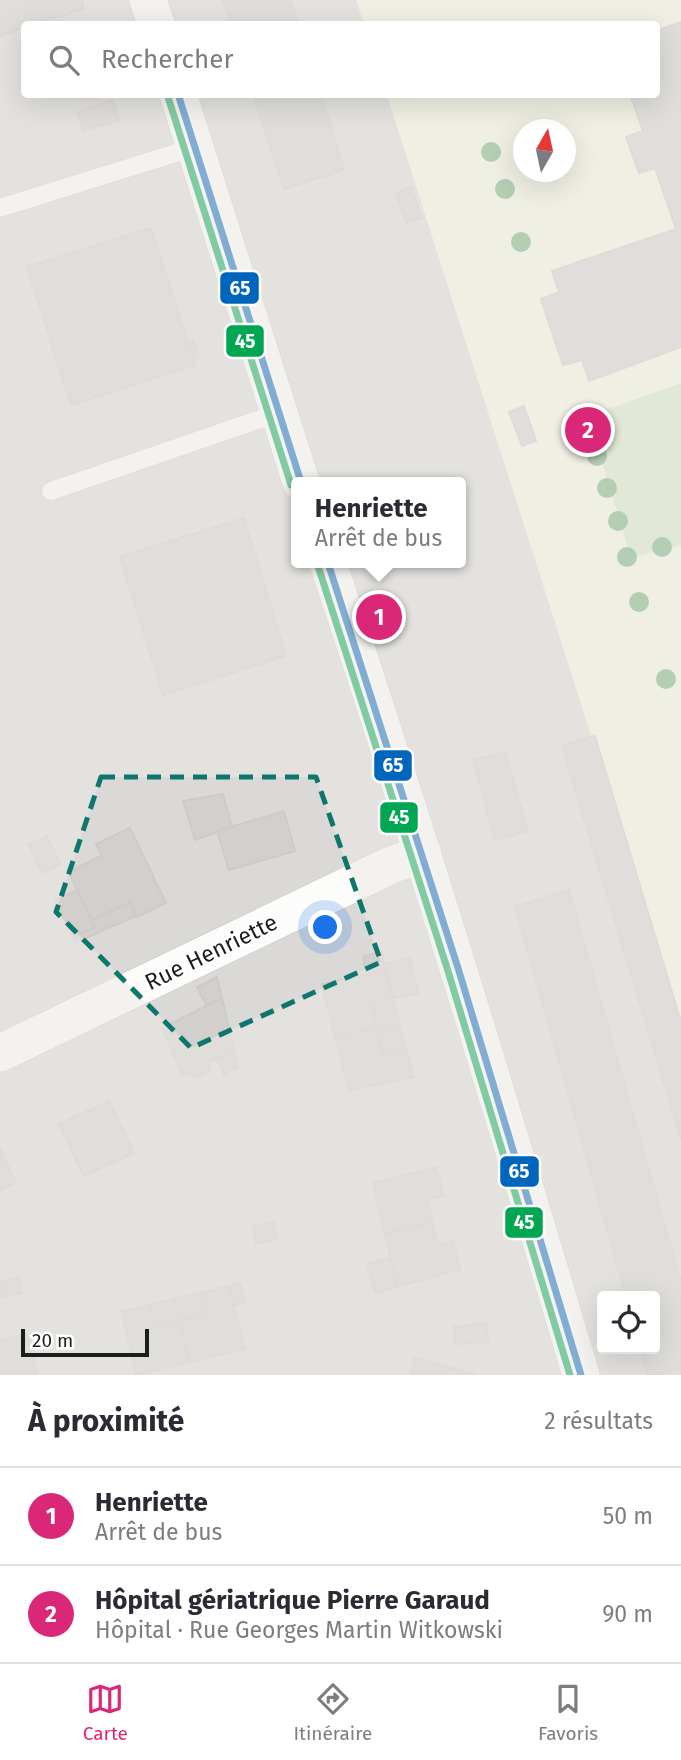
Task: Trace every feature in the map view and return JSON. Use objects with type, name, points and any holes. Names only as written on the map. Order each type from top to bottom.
[{"type":"street","points":[[148,0],[155,21]]},
{"type":"street","points":[[179,98],[300,477]]},
{"type":"street","points":[[330,568],[383,724],[461,972],[581,1375]]},
{"type":"street","name":"Rue Henriette","points":[[0,1053],[391,865],[423,854]]},
{"type":"lane","points":[[0,208],[195,147]]},
{"type":"lane","points":[[51,491],[278,413]]},
{"type":"highlighted area","points":[[101,777],[316,777],[381,962],[191,1048],[56,912]]},
{"type":"shaded area","points":[[0,0],[681,0],[681,1375],[0,1375]]},
{"type":"shaded area","points":[[356,0],[681,0],[681,1018],[388,98],[660,98],[660,21],[363,21]]},
{"type":"green space","points":[[681,383],[681,545],[631,558],[588,416]]},
{"type":"building","points":[[0,0],[82,0],[84,9],[45,21],[21,21],[21,29],[0,36]]},
{"type":"building","points":[[223,0],[290,0],[297,21],[230,21]]},
{"type":"building","points":[[681,22],[681,347],[589,381],[582,360],[563,365],[541,299],[559,292],[552,271],[676,229],[655,168],[639,173],[626,137],[643,131],[631,98],[660,98],[660,30]]},
{"type":"building","points":[[254,98],[322,98],[344,170],[284,189]]},
{"type":"building","points":[[113,100],[119,120],[83,131],[78,112]]},
{"type":"building","points":[[411,187],[422,218],[406,223],[396,193]]},
{"type":"building","points":[[151,228],[195,365],[71,405],[27,267]]},
{"type":"building","points":[[193,340],[199,357],[193,359],[188,342]]},
{"type":"building","points":[[524,406],[536,441],[522,446],[509,412]]},
{"type":"building","points":[[244,518],[286,656],[163,695],[120,557]]},
{"type":"building","points":[[595,736],[681,1022],[681,1139],[562,746]]},
{"type":"building","points":[[505,752],[528,831],[495,840],[473,760]]},
{"type":"building","points":[[223,794],[232,827],[195,840],[183,801]]},
{"type":"building","points":[[284,811],[295,851],[229,870],[217,831]]},
{"type":"building","points":[[130,828],[166,903],[137,917],[130,902],[91,921],[69,872],[102,855],[96,844]]},
{"type":"building","points":[[47,836],[60,864],[42,873],[29,844]]},
{"type":"building","points":[[77,890],[95,927],[73,937],[55,900]]},
{"type":"building","points":[[569,890],[681,1282],[681,1375],[648,1375],[642,1354],[660,1354],[660,1291],[625,1291],[515,907]]},
{"type":"building","points":[[130,902],[136,916],[75,943],[73,937],[95,927],[91,921]]},
{"type":"building","points":[[382,952],[386,971],[366,975],[363,956]]},
{"type":"building","points":[[410,958],[418,994],[393,998],[384,964]]},
{"type":"building","points":[[386,971],[393,998],[372,1002],[377,1028],[335,1037],[322,984]]},
{"type":"building","points":[[217,977],[222,998],[207,1007],[197,987]]},
{"type":"building","points":[[222,998],[234,1051],[208,1063],[211,1070],[194,1078],[191,1072],[183,1076],[162,1028]]},
{"type":"building","points":[[393,998],[399,1024],[377,1028],[372,1002]]},
{"type":"building","points":[[399,1024],[406,1049],[383,1054],[377,1028]]},
{"type":"building","points":[[377,1028],[383,1054],[406,1049],[414,1077],[349,1090],[335,1037]]},
{"type":"building","points":[[234,1051],[238,1068],[224,1075],[217,1059]]},
{"type":"building","points":[[109,1101],[134,1153],[84,1176],[59,1124]]},
{"type":"building","points":[[0,1148],[16,1183],[0,1191]]},
{"type":"building","points":[[436,1167],[444,1196],[428,1199],[432,1222],[385,1234],[373,1183]]},
{"type":"building","points":[[273,1222],[277,1239],[256,1244],[253,1227]]},
{"type":"building","points":[[432,1222],[438,1245],[453,1241],[460,1269],[397,1287],[385,1234]]},
{"type":"building","points":[[390,1258],[397,1287],[375,1293],[367,1264]]},
{"type":"building","points":[[19,1278],[22,1293],[2,1297],[0,1282]]},
{"type":"building","points":[[240,1283],[245,1303],[234,1305],[229,1286]]},
{"type":"building","points":[[229,1286],[245,1349],[189,1362],[179,1321],[207,1315],[201,1293]]},
{"type":"building","points":[[201,1293],[207,1315],[179,1321],[174,1299]]},
{"type":"building","points":[[174,1299],[179,1321],[154,1327],[150,1305]]},
{"type":"building","points":[[150,1305],[154,1327],[179,1321],[189,1362],[136,1375],[122,1311]]},
{"type":"building","points":[[486,1323],[488,1342],[455,1344],[454,1327]]},
{"type":"building","points":[[27,1334],[37,1375],[0,1375],[0,1341]]},
{"type":"building","points":[[415,1358],[478,1375],[411,1375]]},
{"type":"transit line","name":"45","points":[[168,98],[291,485]]},
{"type":"transit line","name":"65","points":[[179,98],[299,477]]},
{"type":"transit line","name":"45","points":[[319,568],[448,971],[570,1375]]},
{"type":"transit line","name":"65","points":[[330,568],[458,968],[581,1375]]},
{"type":"place","name":"Hôpital gériatrique Pierre Garaud","points":[[588,430]]},
{"type":"place","name":"Henriette","points":[[379,617]]}]
